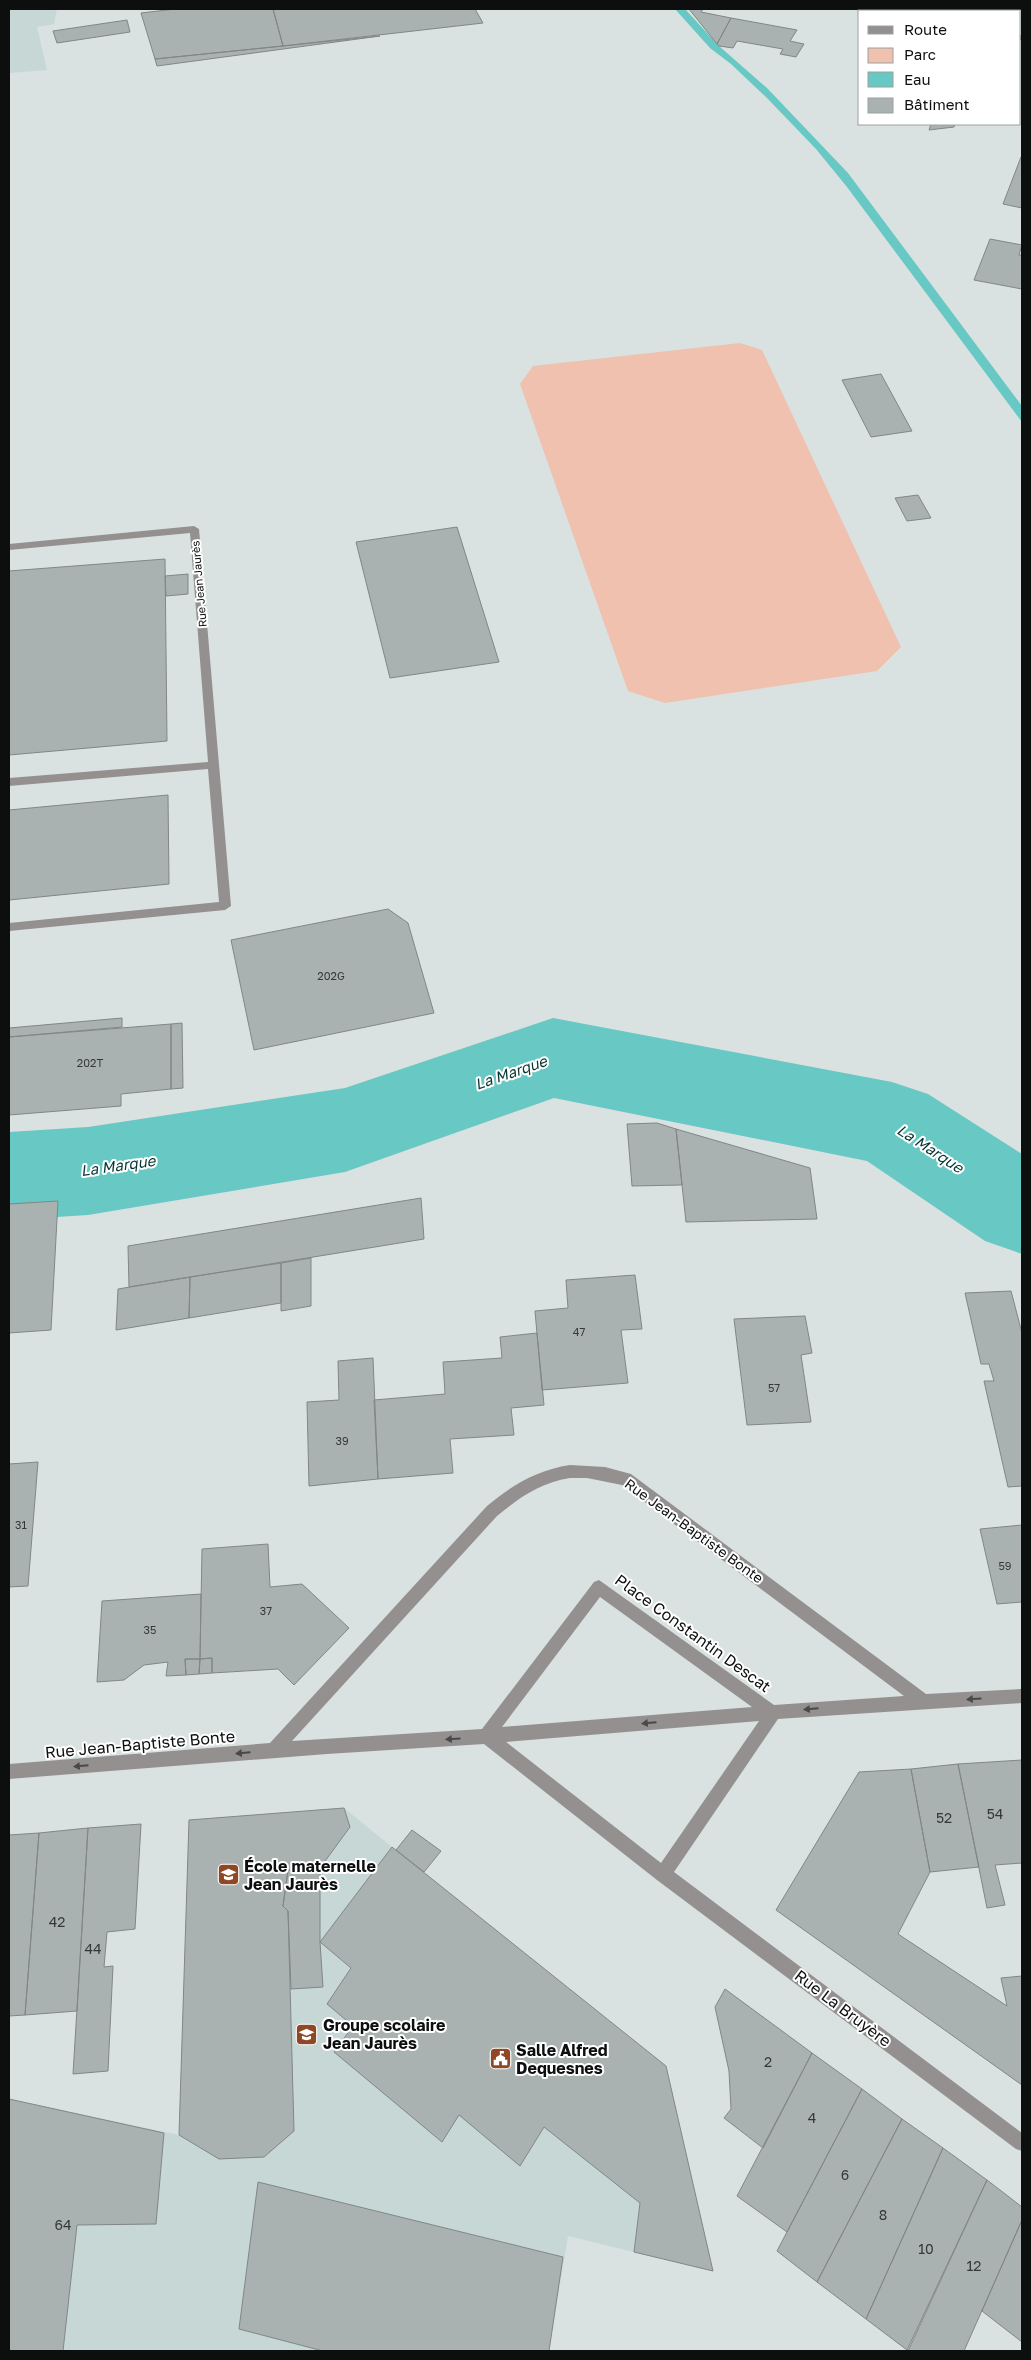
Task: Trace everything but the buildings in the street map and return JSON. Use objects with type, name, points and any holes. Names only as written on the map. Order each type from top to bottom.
[{"type":"street","name":"Rue Jean Jaurès","points":[[9,547],[194,530],[225,906],[9,927]]},
{"type":"street","points":[[9,782],[213,765]]},
{"type":"street","name":"Rue Jean-Baptiste Bonte","points":[[274,1751],[492,1511],[516,1490],[538,1479],[572,1470],[603,1472],[626,1479],[924,1702]]},
{"type":"street","name":"Place Constantin Descat","points":[[486,1736],[599,1586],[773,1713],[663,1874]]},
{"type":"street","name":"Rue Jean-Baptiste Bonte","points":[[9,1772],[773,1713],[1022,1696]]},
{"type":"street","points":[[486,1736],[663,1874]]},
{"type":"street","name":"Rue La Bruyère","points":[[663,1874],[1022,2142]]},
{"type":"shaded area","points":[[9,9],[57,9],[54,24],[37,27],[47,70],[9,73]]},
{"type":"shaded area","name":"Groupe scolaire Jean Jaurès","points":[[344,1808],[392,1847],[320,1943],[640,2203],[634,2252],[568,2236],[549,2351],[9,2351],[9,2099],[179,2135],[189,1820]]},
{"type":"green space","points":[[740,343],[762,350],[901,647],[877,671],[665,703],[628,691],[520,384],[533,366]]},
{"type":"water","points":[[675,9],[685,9],[719,46],[767,88],[848,173],[1022,406],[1022,422],[847,187],[816,149],[767,98],[731,64],[710,48]]},
{"type":"waterway","name":"La Marque","points":[[9,1176],[88,1171],[345,1130],[553,1058],[892,1124],[1022,1209]]},
{"type":"place","name":"École maternelle Jean Jaurès","points":[[228,1875]]},
{"type":"place","name":"Groupe scolaire Jean Jaurès","points":[[307,2034]]},
{"type":"place","name":"Salle Alfred Dequesnes","points":[[500,2059]]}]
